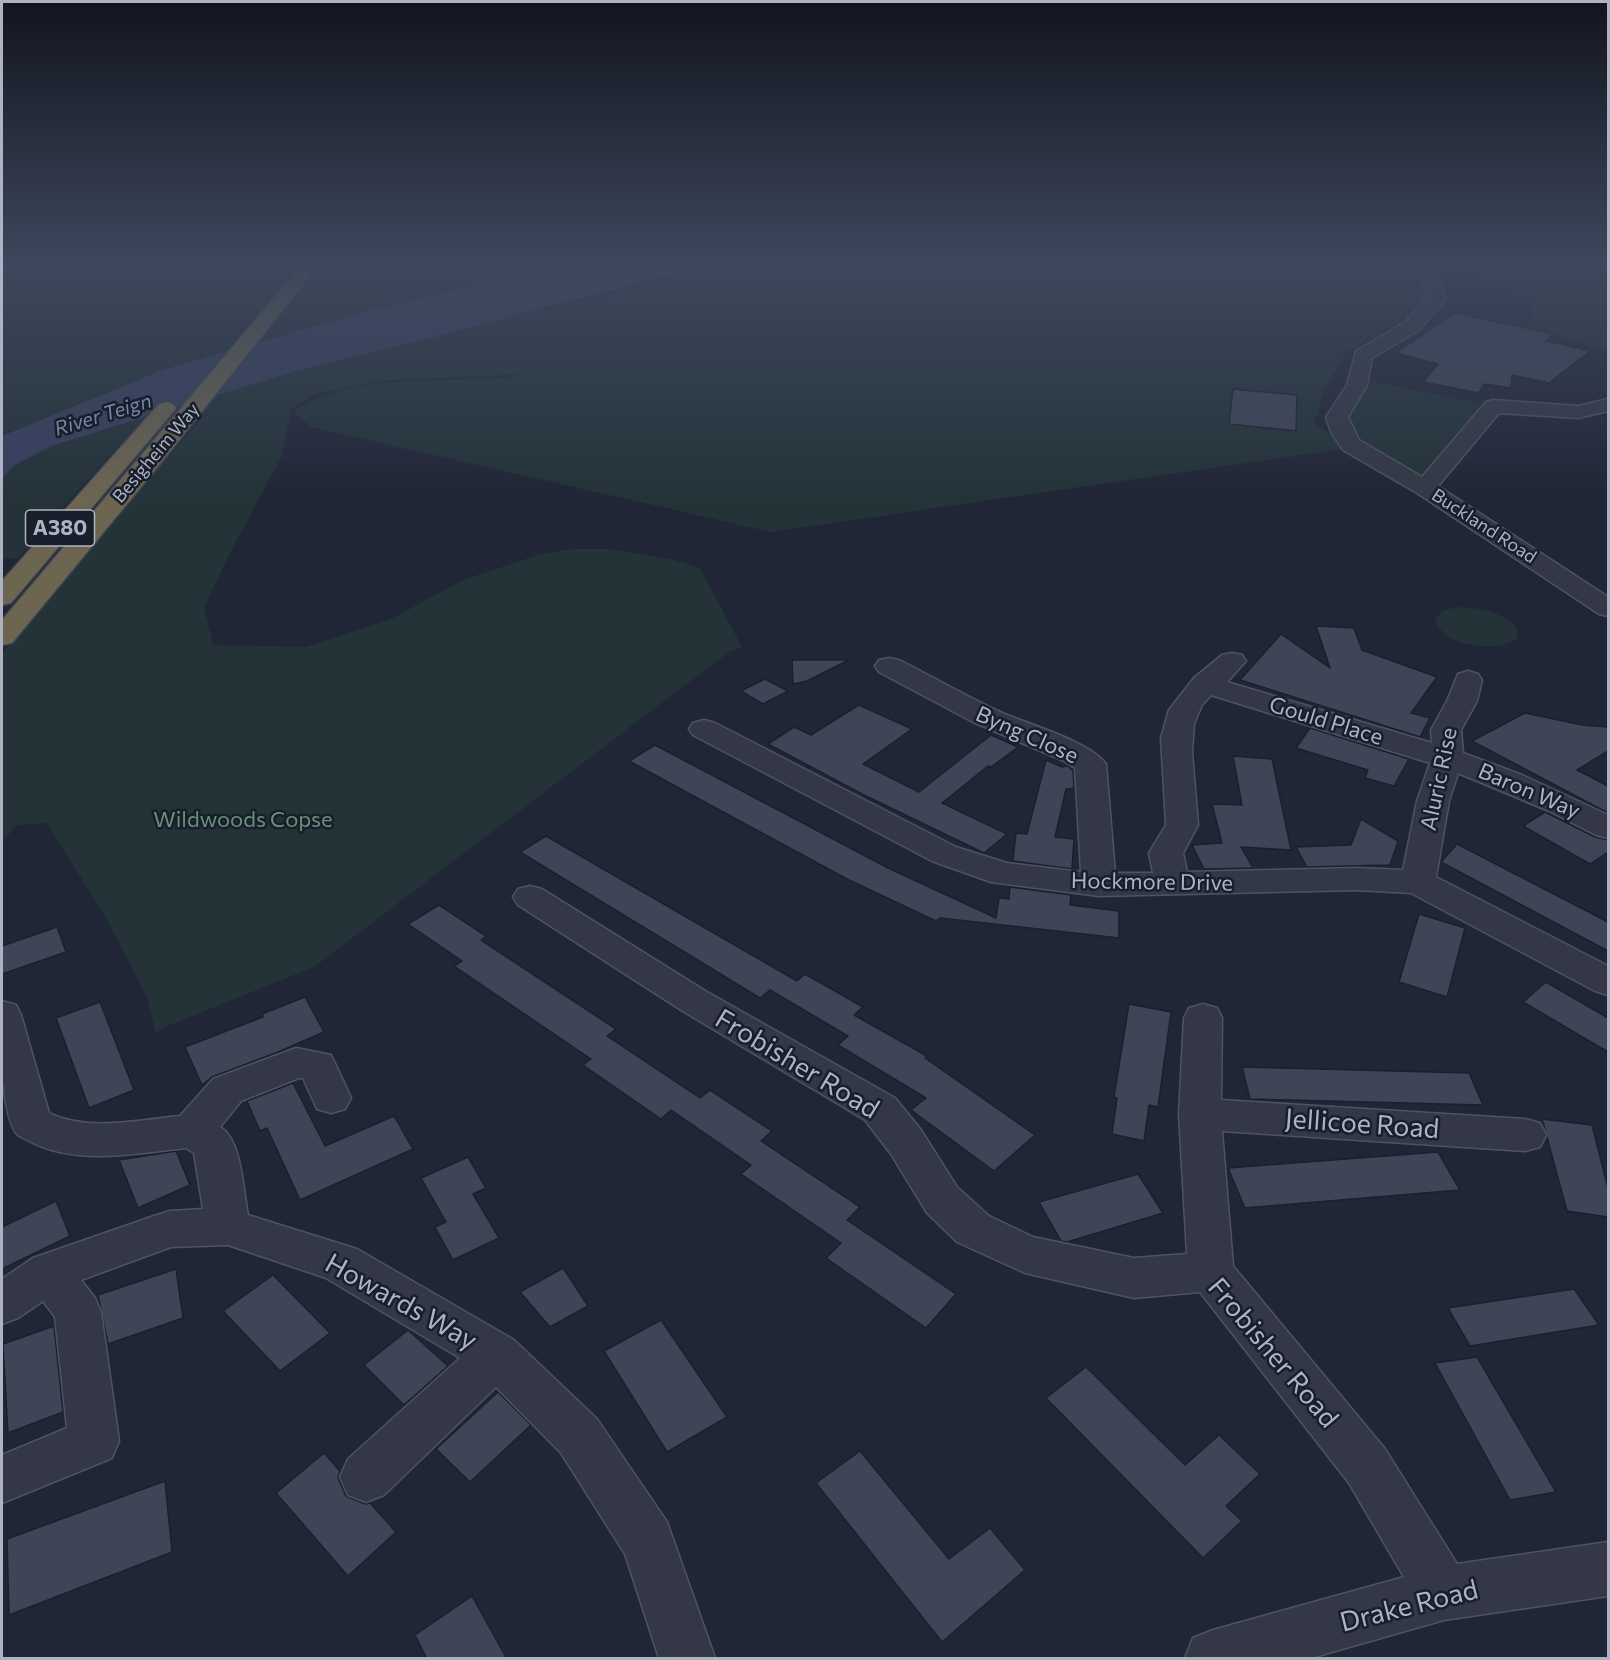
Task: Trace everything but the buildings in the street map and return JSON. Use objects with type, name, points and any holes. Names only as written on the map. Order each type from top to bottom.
[{"type":"highway","name":"Besigheim Way","points":[[2,637],[84,537],[153,459],[246,344]]},
{"type":"highway","name":"Besigheim Way","points":[[2,597],[180,391]]},
{"type":"street","points":[[1381,344],[1363,355],[1357,385],[1337,417],[1342,432],[1351,445],[1425,488]]},
{"type":"street","name":"Buckland Road","points":[[1608,405],[1578,412],[1493,406],[1425,488],[1608,608]]},
{"type":"street","points":[[1173,884],[1166,853],[1182,827],[1176,738],[1184,709],[1204,684],[1224,671],[1232,661]]},
{"type":"street","name":"Byng Close","points":[[889,666],[984,716],[1075,754],[1090,764],[1099,885]]},
{"type":"street","name":"Aluric Rise","points":[[1418,882],[1433,801],[1448,757],[1446,730],[1462,701],[1468,680]]},
{"type":"street","name":"Gould Place","points":[[1204,684],[1448,757]]},
{"type":"street","name":"Hockmore Drive","points":[[704,729],[944,854],[1003,874],[1099,885],[1356,879],[1418,882],[1608,982]]},
{"type":"street","name":"Baron Way","points":[[1448,757],[1582,813],[1608,828]]},
{"type":"street","name":"Frobisher Road","points":[[530,897],[694,1001],[880,1109],[906,1142],[942,1200],[973,1229],[1025,1254],[1134,1278],[1211,1272],[1366,1466],[1444,1593]]},
{"type":"street","points":[[2,1015],[31,1123],[55,1136],[99,1140],[192,1131],[214,1144],[228,1227]]},
{"type":"street","points":[[1203,1018],[1200,1114],[1211,1272]]},
{"type":"street","points":[[192,1131],[227,1090],[296,1063],[317,1065],[331,1098]]},
{"type":"street","name":"Jellicoe Road","points":[[1200,1114],[1525,1135]]},
{"type":"street","name":"Howards Way","points":[[2,1304],[49,1272],[170,1229],[228,1227],[341,1263],[497,1355],[579,1436],[648,1541],[687,1659]]},
{"type":"street","points":[[3,1479],[94,1441],[78,1312],[49,1272]]},
{"type":"street","name":"Howards Way","points":[[366,1477],[497,1355]]},
{"type":"street","name":"Drake Road","points":[[1213,1659],[1444,1593],[1608,1569]]},
{"type":"green space","points":[[2,344],[251,344],[162,370],[2,436]]},
{"type":"green space","name":"Wildwoods Copse","points":[[401,344],[1359,344],[1346,352],[1324,391],[1314,423],[1349,448],[771,532],[311,427],[293,412],[311,401],[332,393],[377,384],[502,378],[521,374],[383,381],[314,394],[291,409],[282,456],[204,607],[213,645],[306,647],[391,619],[463,580],[538,555],[570,549],[608,549],[671,559],[700,568],[742,647],[729,652],[314,967],[160,1029],[156,1034],[148,999],[107,920],[47,823],[17,825],[2,842],[2,654],[104,529],[202,418],[119,445],[18,558],[2,561],[2,479],[12,466],[54,445],[296,371]]},
{"type":"green space","points":[[1585,344],[1608,344],[1608,351]]},
{"type":"green space","points":[[1360,379],[1493,406],[1424,478],[1360,442],[1343,419]]},
{"type":"green space","points":[[1460,607],[1483,610],[1503,617],[1516,626],[1518,637],[1498,646],[1471,645],[1458,641],[1439,628],[1435,618],[1444,610]]},
{"type":"water","name":"River Teign","points":[[251,344],[404,344],[296,371],[54,445],[13,466],[2,479],[2,436],[162,370]]}]
